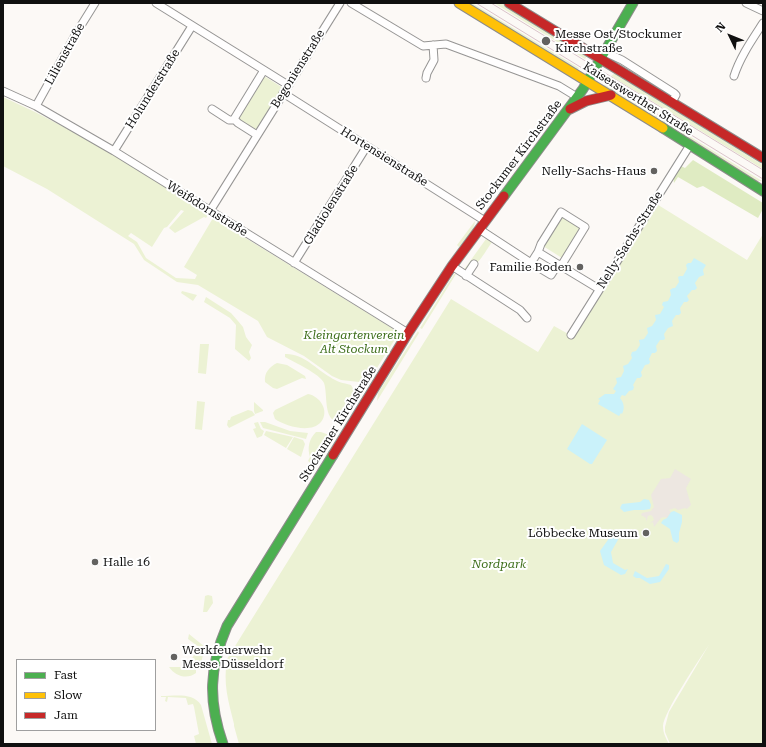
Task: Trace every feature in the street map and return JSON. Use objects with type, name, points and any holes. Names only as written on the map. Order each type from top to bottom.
[{"type":"street","name":"Lilienstraße","points":[[36,106],[77,32],[95,3]]},
{"type":"street","points":[[156,3],[288,85]]},
{"type":"street","name":"Begonienstraße","points":[[210,211],[340,3]]},
{"type":"street","points":[[351,3],[423,46],[446,44],[559,86],[578,99],[586,101],[611,95]]},
{"type":"street","name":"Kaiserswerther Straße","points":[[459,3],[611,95],[763,192]]},
{"type":"street","name":"Kaiserswerther Straße","points":[[510,3],[603,56],[672,102],[763,158]]},
{"type":"street","points":[[578,99],[633,3]]},
{"type":"street","points":[[746,3],[763,11]]},
{"type":"street","points":[[734,76],[736,67],[763,23]]},
{"type":"street","name":"Holunderstraße","points":[[114,151],[192,26]]},
{"type":"street","points":[[426,78],[434,60],[434,45]]},
{"type":"street","points":[[235,120],[235,116],[264,70]]},
{"type":"street","name":"Weißdornstraße","points":[[3,91],[36,106],[114,151],[408,333]]},
{"type":"street","name":"Hortensienstraße","points":[[283,93],[485,221]]},
{"type":"street","name":"Stockumer Kirchstraße","points":[[224,744],[215,715],[212,684],[213,667],[220,641],[227,626],[408,333],[452,266],[567,111],[578,99]]},
{"type":"street","points":[[212,109],[229,120],[235,120],[257,135]]},
{"type":"street","name":"Nelly-Sachs-Straße","points":[[571,335],[690,145]]},
{"type":"street","name":"Gladiolenstraße","points":[[294,263],[367,146]]},
{"type":"street","points":[[747,182],[752,180],[758,184],[763,184]]},
{"type":"street","points":[[479,229],[531,263],[551,275],[585,227],[561,212],[531,263]]},
{"type":"street","points":[[538,252],[599,289]]},
{"type":"street","points":[[466,276],[474,264]]},
{"type":"street","points":[[452,266],[520,310],[527,318]]},
{"type":"green space","points":[[466,3],[472,3],[579,68],[577,71]]},
{"type":"green space","points":[[494,3],[501,3],[587,56],[585,59]]},
{"type":"green space","points":[[615,73],[763,165],[763,169],[611,76]]},
{"type":"green space","points":[[264,76],[283,88],[256,131],[237,119]]},
{"type":"green space","points":[[605,84],[762,181],[755,181],[603,87]]},
{"type":"green space","name":"Kleingartenverein Alt Stockum","points":[[3,97],[83,137],[209,213],[206,218],[204,217],[175,233],[169,228],[184,211],[181,210],[167,227],[164,228],[152,247],[131,233],[128,236],[137,242],[146,258],[176,278],[195,279],[197,275],[184,267],[213,218],[395,330],[397,336],[370,379],[359,382],[341,380],[332,376],[304,356],[267,337],[258,321],[198,285],[177,282],[144,260],[134,244],[47,189],[3,166]]},
{"type":"green space","points":[[693,160],[763,203],[763,209],[758,218],[703,186],[697,188],[678,177],[674,183],[673,176],[679,165],[685,168]]},
{"type":"green space","name":"Nordpark","points":[[655,203],[747,260],[763,234],[763,744],[670,744],[665,732],[669,712],[710,643],[669,709],[663,726],[665,735],[669,744],[239,744],[227,692],[227,659],[451,299],[538,352],[554,326],[572,336]]},
{"type":"green space","points":[[561,216],[580,228],[562,258],[543,246]]},
{"type":"green space","points":[[475,221],[472,231],[459,247],[457,245]]},
{"type":"green space","points":[[486,239],[492,242],[483,255],[476,264],[468,270],[463,271]]},
{"type":"green space","points":[[454,274],[456,274],[422,329],[420,328]]},
{"type":"green space","points":[[182,291],[197,295],[193,301],[181,293]]},
{"type":"green space","points":[[206,297],[231,313],[243,327],[246,337],[252,345],[249,352],[251,358],[249,361],[235,349],[236,325],[230,318],[204,302]]},
{"type":"green space","points":[[418,331],[419,333],[377,401],[378,393]]},
{"type":"green space","points":[[200,344],[209,344],[206,374],[198,373]]},
{"type":"green space","points":[[285,354],[298,356],[333,379],[351,385],[357,396],[338,422],[330,417],[328,412],[325,388],[322,380],[306,368],[285,357]]},
{"type":"green space","points":[[277,363],[287,365],[305,376],[306,379],[302,378],[277,389],[273,388],[265,382],[265,376],[269,368]]},
{"type":"green space","points":[[308,394],[320,401],[324,409],[324,418],[317,426],[311,428],[298,428],[279,422],[275,419],[273,413],[275,410]]},
{"type":"green space","points":[[197,401],[205,402],[202,430],[195,429]]},
{"type":"green space","points":[[254,402],[263,410],[263,411],[255,414]]},
{"type":"green space","points":[[248,410],[252,411],[255,415],[229,428],[227,425],[228,420],[230,420],[231,417]]},
{"type":"green space","points":[[258,422],[261,429],[264,431],[262,436],[257,438],[253,429],[256,428],[254,423]]},
{"type":"green space","points":[[260,422],[265,422],[290,431],[308,433],[306,439],[263,428]]},
{"type":"green space","points":[[266,431],[293,437],[286,448],[264,435]]},
{"type":"green space","points":[[316,432],[329,435],[312,464],[308,461],[310,457],[309,447],[310,441]]},
{"type":"green space","points":[[294,437],[303,440],[305,444],[301,457],[287,449]]},
{"type":"green space","points":[[205,596],[212,596],[213,603],[207,612],[203,612]]},
{"type":"green space","points":[[189,634],[205,647],[201,663],[196,670],[196,673],[185,677],[174,673],[169,667],[187,667],[199,647],[188,639]]},
{"type":"green space","points":[[161,696],[189,696],[198,701],[201,705],[212,744],[196,744],[194,736],[199,734],[193,704],[188,705],[186,698],[168,697],[167,702],[165,701],[166,697]]},
{"type":"shaded area","points":[[675,469],[691,479],[686,488],[691,505],[687,509],[685,508],[678,510],[675,508],[669,510],[671,512],[667,518],[661,518],[654,527],[653,522],[649,524],[654,520],[651,515],[648,516],[646,522],[646,518],[641,515],[642,513],[651,511],[654,507],[651,495],[661,479],[670,478]]},
{"type":"water","points":[[694,258],[706,265],[703,270],[704,275],[699,277],[695,283],[697,288],[692,290],[687,296],[689,300],[684,302],[680,308],[681,313],[676,315],[672,321],[673,326],[668,328],[664,334],[665,339],[660,340],[656,346],[657,351],[652,353],[649,359],[649,364],[645,365],[641,372],[642,376],[637,378],[633,385],[633,390],[629,391],[625,396],[622,395],[620,398],[624,408],[622,414],[621,413],[619,416],[598,404],[600,400],[598,399],[605,394],[614,394],[616,391],[613,389],[617,383],[616,378],[621,377],[624,371],[623,366],[628,364],[632,358],[632,352],[636,351],[640,345],[639,340],[644,339],[648,333],[647,328],[652,326],[656,320],[655,315],[660,314],[664,307],[662,305],[663,302],[668,301],[671,295],[670,290],[675,288],[679,282],[678,277],[683,276],[687,269],[686,265],[691,263]]},
{"type":"water","points":[[582,424],[607,440],[592,464],[567,449]]},
{"type":"water","points":[[644,499],[649,500],[651,505],[650,509],[624,512],[620,508],[622,504],[640,502]]},
{"type":"water","points":[[674,511],[682,515],[679,541],[677,543],[673,541],[670,529],[661,523],[671,512]]},
{"type":"water","points":[[610,537],[619,538],[611,552],[613,563],[625,570],[628,569],[625,574],[621,575],[604,565],[600,551]]},
{"type":"water","points":[[666,564],[669,565],[669,569],[660,582],[650,584],[633,576],[635,571],[647,578],[659,576]]},
{"type":"tram line","points":[[476,3],[763,179]]},
{"type":"tram line","points":[[491,3],[763,170]]},
{"type":"traffic: fast","points":[[504,196],[583,89],[633,3]]},
{"type":"traffic: fast","points":[[663,128],[763,191]]},
{"type":"traffic: fast","points":[[223,744],[218,728],[213,699],[214,670],[221,641],[227,626],[333,455]]},
{"type":"traffic: slow","points":[[459,3],[663,128]]},
{"type":"traffic: jam","points":[[509,3],[763,158]]},
{"type":"traffic: jam","points":[[570,109],[586,101],[611,95]]},
{"type":"traffic: jam","points":[[333,455],[408,333],[452,266],[504,196]]},
{"type":"place","name":"Messe Ost/Stockumer Kirchstraße","points":[[546,41]]},
{"type":"place","name":"Nelly-Sachs-Haus","points":[[654,171]]},
{"type":"place","name":"Familie Boden","points":[[580,267]]},
{"type":"place","name":"Löbbecke Museum","points":[[646,533]]},
{"type":"place","name":"Halle 16","points":[[95,562]]},
{"type":"place","name":"Werkfeuerwehr Messe Düsseldorf","points":[[174,657]]}]
